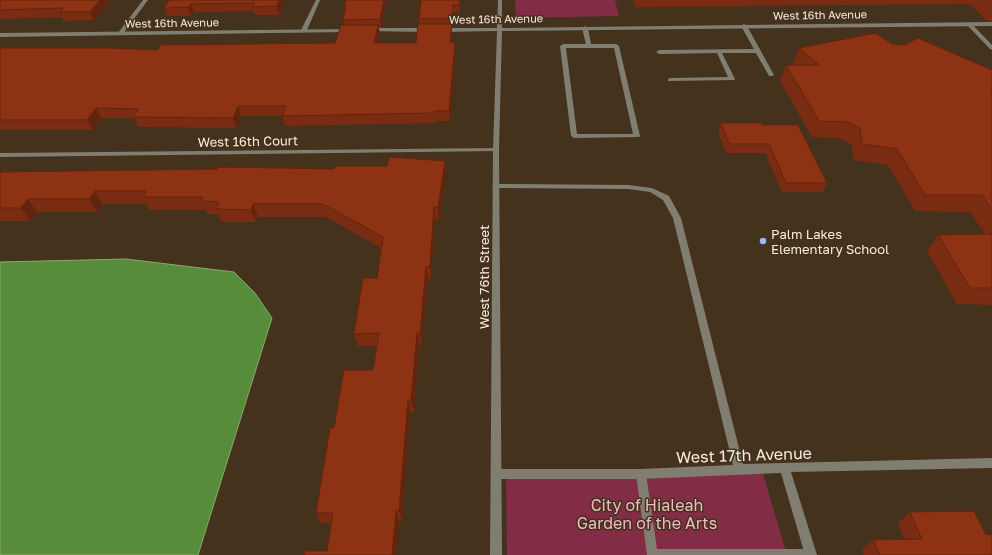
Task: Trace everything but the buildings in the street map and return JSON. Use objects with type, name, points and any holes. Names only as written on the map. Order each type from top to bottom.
[{"type":"street","points":[[120,34],[146,0]]},
{"type":"street","points":[[304,30],[318,0]]},
{"type":"street","name":"West 76th Street","points":[[496,555],[496,150],[498,29],[500,0]]},
{"type":"street","points":[[969,24],[992,48]]},
{"type":"street","name":"West 16th Avenue","points":[[366,30],[992,24]]},
{"type":"street","points":[[744,26],[771,75]]},
{"type":"street","points":[[585,28],[589,46]]},
{"type":"street","name":"West 16th Avenue","points":[[0,35],[358,30]]},
{"type":"street","points":[[562,46],[589,46],[616,46],[637,136],[574,136],[562,46]]},
{"type":"street","points":[[659,52],[758,52]]},
{"type":"street","points":[[670,80],[732,79],[719,52]]},
{"type":"street","name":"West 16th Court","points":[[0,155],[496,150]]},
{"type":"street","points":[[496,186],[628,187],[652,190],[666,198],[676,218],[739,469]]},
{"type":"street","name":"West 17th Avenue","points":[[496,474],[641,474],[739,469],[992,463]]},
{"type":"street","points":[[641,474],[652,554],[811,555],[785,468]]},
{"type":"green space","points":[[515,0],[615,0],[619,16],[516,18]]},
{"type":"green space","name":"City of Hialeah Garden of the Arts","points":[[506,474],[763,474],[787,555],[507,555]]},
{"type":"shaded area","points":[[126,259],[234,272],[255,293],[272,318],[198,555],[0,555],[0,262]]},
{"type":"place","name":"Palm Lakes Elementary School","points":[[763,241]]}]
